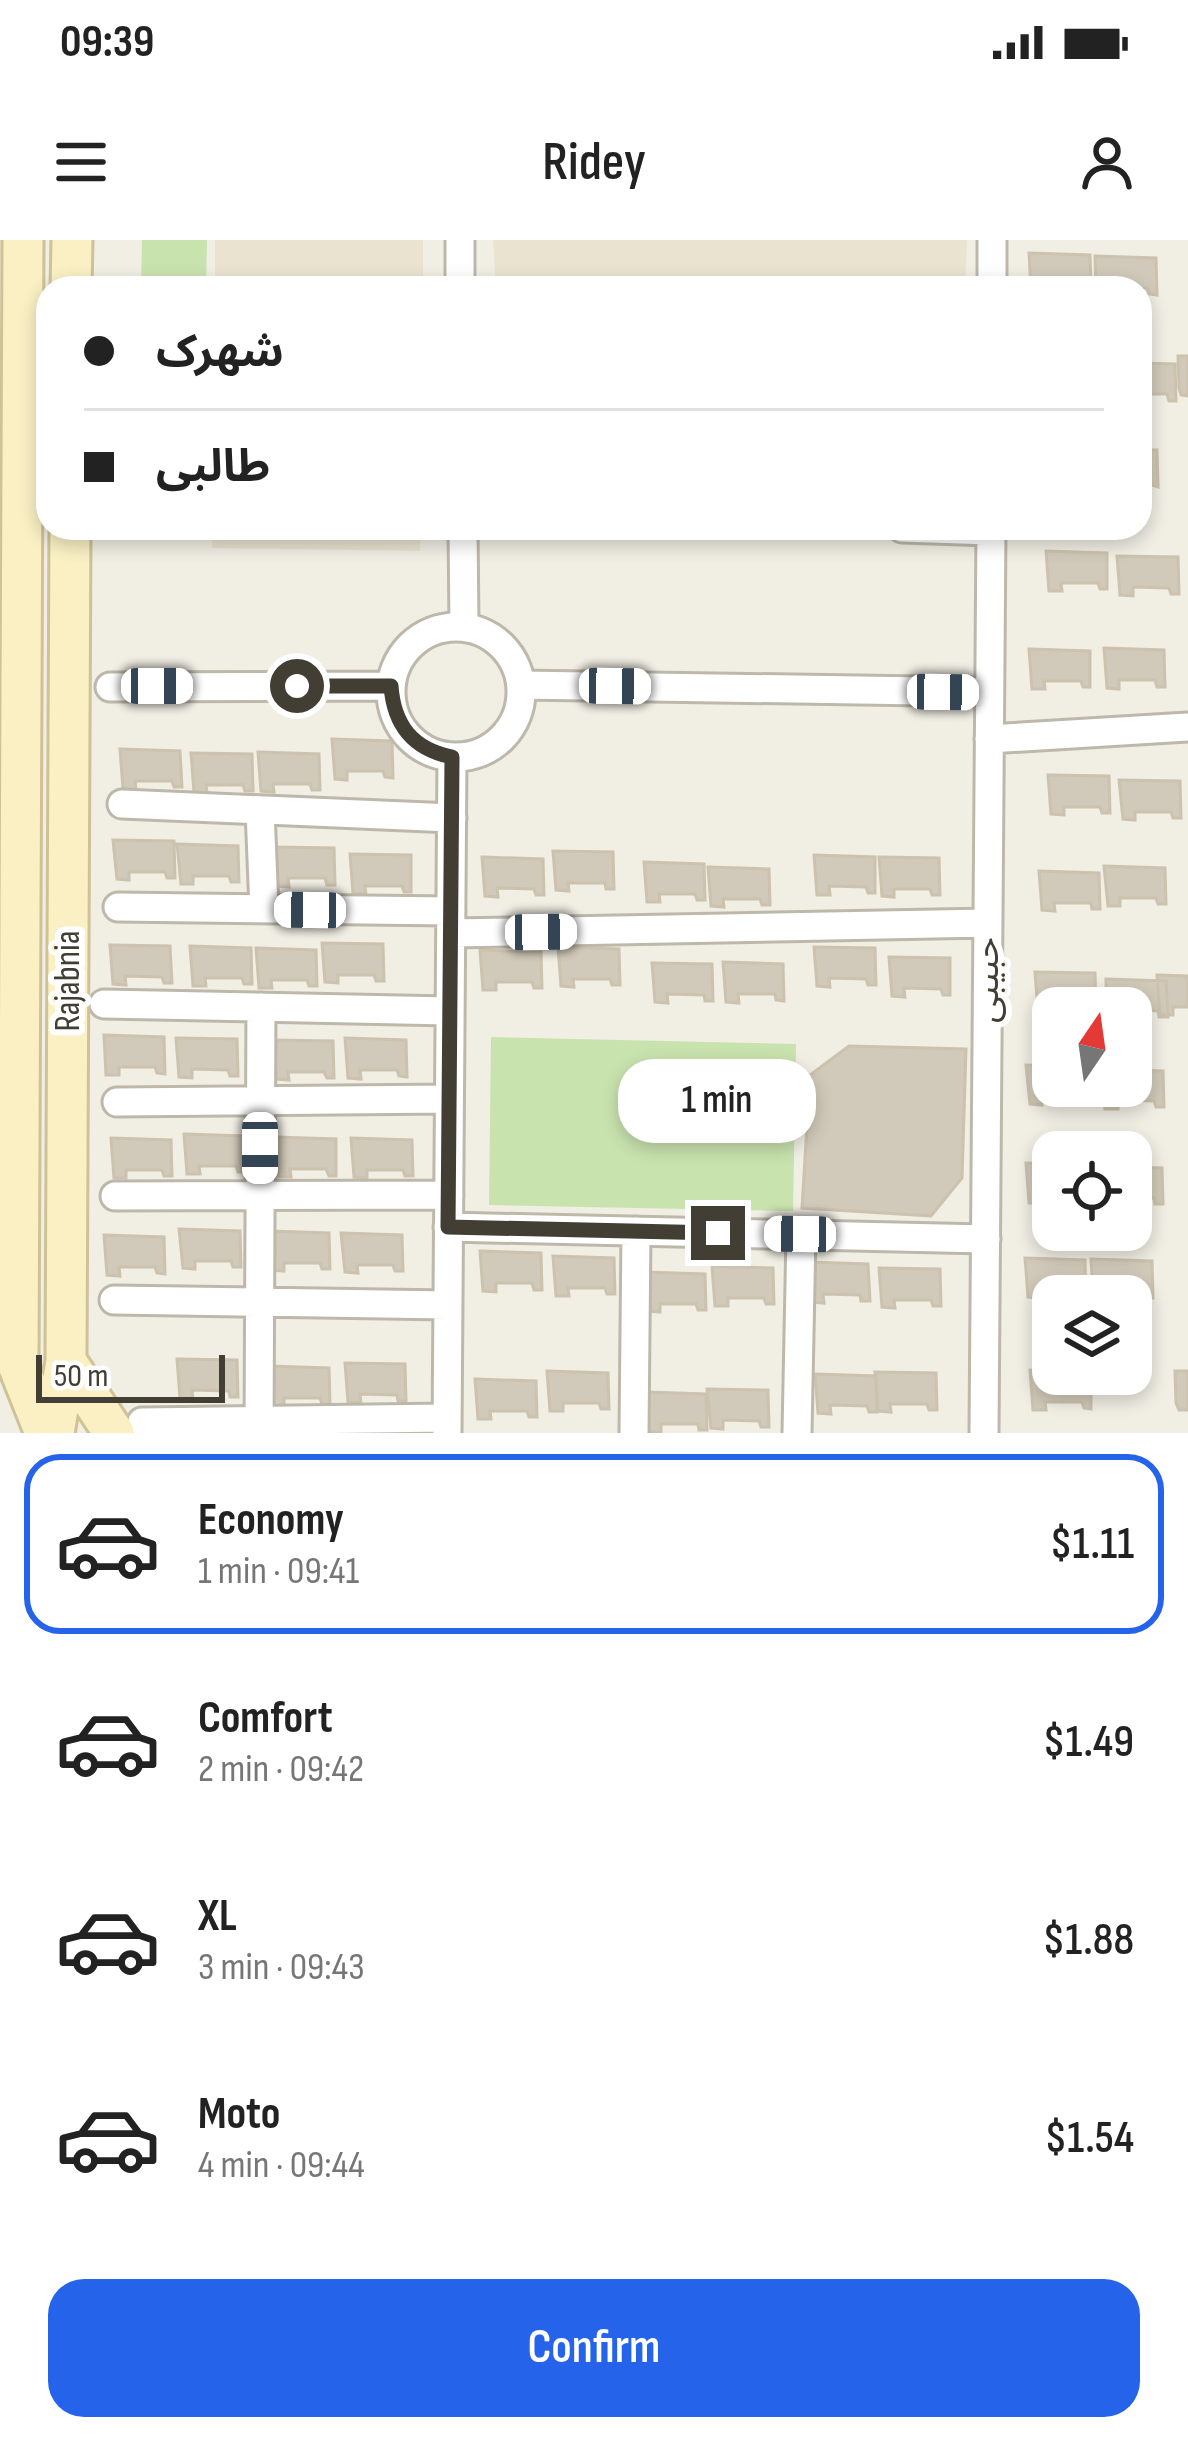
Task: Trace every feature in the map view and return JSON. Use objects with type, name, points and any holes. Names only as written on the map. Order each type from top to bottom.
[{"type":"main road","name":"Rajabnia","points":[[23,240],[9,1372],[45,1433]]},
{"type":"main road","points":[[71,276],[72,240]]},
{"type":"main road","name":"Rajabnia","points":[[54,1433],[66,1361],[70,540]]},
{"type":"main road","points":[[66,1361],[128,1428]]},
{"type":"street","points":[[460,240],[460,276]]},
{"type":"street","points":[[992,240],[992,276]]},
{"type":"street","points":[[463,540],[464,627]]},
{"type":"street","name":"حبیبی","points":[[985,1433],[991,540]]},
{"type":"street","points":[[464,627],[502,645],[515,663],[521,685],[520,707],[511,728],[495,744],[475,754],[432,753],[400,726],[392,706],[396,665],[407,648],[443,628],[464,627]]},
{"type":"street","points":[[521,685],[989,692]]},
{"type":"street","points":[[110,687],[391,686]]},
{"type":"street","points":[[989,739],[1188,727]]},
{"type":"street","points":[[128,1428],[447,1425],[452,757]]},
{"type":"street","points":[[122,804],[452,818]]},
{"type":"street","points":[[260,810],[264,909]]},
{"type":"street","points":[[118,907],[264,909],[451,922],[988,923]]},
{"type":"street","points":[[104,1004],[450,1011]]},
{"type":"street","points":[[259,1427],[261,1007]]},
{"type":"street","points":[[117,1102],[449,1099]]},
{"type":"street","points":[[115,1196],[449,1195]]},
{"type":"street","points":[[448,1227],[986,1239]]},
{"type":"street","points":[[634,1433],[636,1231]]},
{"type":"street","points":[[797,1433],[800,1234]]},
{"type":"street","points":[[113,1300],[448,1304]]},
{"type":"shaded area","points":[[215,240],[423,240],[423,276],[215,276]]},
{"type":"shaded area","points":[[493,240],[967,240],[966,276],[495,276]]},
{"type":"shaded area","points":[[212,540],[420,540],[420,551],[212,548]]},
{"type":"green space","points":[[142,240],[207,240],[206,276],[141,276]]},
{"type":"green space","points":[[48,540],[59,540],[54,1302],[46,1303]]},
{"type":"green space","points":[[491,1037],[796,1044],[793,1211],[489,1205]]},
{"type":"building","points":[[1029,253],[1090,255],[1091,276],[1030,276]]},
{"type":"building","points":[[1095,256],[1156,258],[1157,295],[1152,294],[1152,276],[1096,276]]},
{"type":"building","points":[[1178,356],[1188,356],[1188,396],[1181,395],[1179,388]]},
{"type":"building","points":[[1152,363],[1175,364],[1176,401],[1169,401],[1167,394],[1152,394]]},
{"type":"building","points":[[1152,450],[1157,450],[1158,487],[1152,485]]},
{"type":"building","points":[[1046,551],[1107,553],[1107,589],[1100,589],[1098,583],[1061,583],[1062,591],[1049,591]]},
{"type":"building","points":[[1117,556],[1178,557],[1179,594],[1171,594],[1169,588],[1133,587],[1133,596],[1120,595]]},
{"type":"building","points":[[1104,648],[1164,650],[1165,687],[1157,687],[1155,680],[1119,680],[1119,689],[1107,688]]},
{"type":"building","points":[[1029,649],[1090,651],[1090,687],[1083,687],[1081,681],[1044,681],[1045,689],[1032,689]]},
{"type":"building","points":[[332,739],[392,741],[393,778],[385,777],[383,771],[347,771],[347,780],[335,779]]},
{"type":"building","points":[[120,749],[180,751],[182,787],[174,787],[172,781],[135,781],[136,789],[123,789]]},
{"type":"building","points":[[258,752],[319,754],[320,790],[312,790],[310,784],[273,784],[274,792],[261,791]]},
{"type":"building","points":[[191,753],[252,754],[253,791],[245,791],[243,785],[206,785],[207,793],[194,792]]},
{"type":"building","points":[[1048,775],[1109,776],[1110,813],[1102,813],[1100,807],[1064,807],[1064,815],[1051,814]]},
{"type":"building","points":[[1119,780],[1180,781],[1181,818],[1173,818],[1171,812],[1135,812],[1135,820],[1123,819]]},
{"type":"building","points":[[113,840],[174,841],[175,878],[167,878],[165,872],[129,872],[129,880],[117,879]]},
{"type":"building","points":[[177,844],[238,846],[239,882],[231,882],[229,876],[193,876],[193,884],[181,884]]},
{"type":"building","points":[[273,847],[334,848],[335,885],[327,885],[325,878],[288,878],[289,887],[276,886]]},
{"type":"building","points":[[553,851],[613,852],[614,889],[606,889],[605,883],[568,883],[569,891],[556,890]]},
{"type":"building","points":[[350,854],[411,855],[411,892],[404,892],[402,886],[365,886],[366,894],[353,893]]},
{"type":"building","points":[[814,855],[875,857],[875,893],[868,893],[866,887],[829,886],[830,895],[817,895]]},
{"type":"building","points":[[482,857],[543,859],[544,895],[536,895],[534,889],[497,888],[498,897],[485,896]]},
{"type":"building","points":[[879,857],[939,858],[940,895],[932,895],[930,889],[894,889],[894,897],[882,896]]},
{"type":"building","points":[[644,862],[704,864],[705,900],[697,900],[695,894],[659,894],[660,902],[647,902]]},
{"type":"building","points":[[1104,866],[1165,868],[1166,904],[1158,904],[1156,898],[1120,898],[1120,906],[1108,906]]},
{"type":"building","points":[[708,867],[769,869],[770,905],[762,905],[760,899],[723,899],[724,907],[711,906]]},
{"type":"building","points":[[1039,871],[1099,873],[1100,909],[1092,909],[1091,903],[1054,903],[1055,911],[1042,910]]},
{"type":"building","points":[[322,943],[383,944],[384,981],[376,981],[374,975],[338,975],[338,983],[325,982]]},
{"type":"building","points":[[110,945],[170,946],[172,983],[164,983],[162,977],[125,976],[126,985],[113,984]]},
{"type":"building","points":[[190,946],[251,948],[252,984],[244,984],[242,978],[205,978],[206,986],[193,986]]},
{"type":"building","points":[[558,947],[619,949],[620,985],[612,985],[610,979],[573,979],[574,987],[561,986]]},
{"type":"building","points":[[814,947],[875,948],[876,985],[868,985],[866,979],[829,978],[830,987],[817,986]]},
{"type":"building","points":[[256,948],[316,950],[317,986],[309,986],[307,980],[271,980],[272,988],[259,988]]},
{"type":"building","points":[[480,950],[541,952],[542,988],[534,988],[532,982],[496,982],[496,990],[483,990]]},
{"type":"building","points":[[889,957],[950,958],[950,995],[943,995],[941,989],[904,988],[905,997],[892,996]]},
{"type":"building","points":[[723,962],[783,964],[784,1001],[776,1000],[775,994],[738,994],[739,1003],[726,1002]]},
{"type":"building","points":[[652,963],[712,964],[713,1001],[705,1001],[704,995],[667,994],[668,1003],[655,1002]]},
{"type":"building","points":[[1035,972],[1095,973],[1095,987],[1036,987]]},
{"type":"building","points":[[1157,975],[1188,976],[1188,1007],[1173,1007],[1173,1015],[1160,1015]]},
{"type":"building","points":[[1106,979],[1166,981],[1168,1017],[1152,1011],[1152,987],[1106,987]]},
{"type":"building","points":[[104,1035],[164,1037],[165,1074],[157,1073],[155,1067],[119,1067],[119,1075],[106,1075]]},
{"type":"building","points":[[176,1038],[237,1039],[238,1076],[230,1076],[228,1070],[192,1069],[192,1078],[179,1077]]},
{"type":"building","points":[[345,1038],[406,1040],[407,1077],[399,1076],[397,1070],[360,1070],[361,1079],[348,1078]]},
{"type":"building","points":[[273,1040],[333,1041],[334,1078],[327,1078],[324,1072],[288,1072],[289,1080],[276,1079]]},
{"type":"building","points":[[849,1046],[966,1049],[962,1178],[931,1216],[802,1208],[810,1075]]},
{"type":"building","points":[[1026,1065],[1032,1065],[1030,1104]]},
{"type":"building","points":[[1152,1071],[1163,1071],[1164,1107],[1156,1107]]},
{"type":"building","points":[[184,1134],[245,1136],[245,1172],[238,1172],[236,1166],[199,1166],[200,1174],[187,1174]]},
{"type":"building","points":[[275,1137],[336,1139],[336,1176],[329,1176],[326,1169],[290,1169],[291,1177],[278,1177]]},
{"type":"building","points":[[111,1138],[171,1140],[172,1176],[164,1176],[162,1170],[126,1170],[126,1178],[114,1178]]},
{"type":"building","points":[[351,1138],[412,1140],[413,1176],[405,1176],[403,1170],[367,1170],[367,1178],[354,1177]]},
{"type":"building","points":[[1026,1163],[1032,1163],[1029,1203]]},
{"type":"building","points":[[1152,1168],[1162,1168],[1163,1204],[1155,1204]]},
{"type":"building","points":[[179,1229],[240,1231],[241,1267],[233,1267],[231,1261],[195,1261],[195,1269],[183,1268]]},
{"type":"building","points":[[269,1231],[329,1233],[330,1269],[322,1269],[320,1263],[284,1263],[284,1271],[272,1270]]},
{"type":"building","points":[[341,1233],[402,1235],[403,1271],[395,1271],[393,1265],[357,1265],[358,1273],[345,1272]]},
{"type":"building","points":[[104,1235],[164,1237],[165,1274],[157,1273],[155,1267],[119,1267],[120,1276],[107,1275]]},
{"type":"building","points":[[480,1251],[541,1253],[542,1290],[534,1290],[532,1283],[496,1283],[496,1292],[483,1291]]},
{"type":"building","points":[[553,1256],[614,1258],[615,1294],[607,1294],[605,1288],[568,1288],[569,1296],[556,1296]]},
{"type":"building","points":[[1025,1258],[1085,1260],[1085,1275],[1032,1275],[1032,1297],[1028,1297]]},
{"type":"building","points":[[1091,1259],[1152,1261],[1153,1298],[1152,1275],[1092,1275]]},
{"type":"building","points":[[808,1262],[868,1264],[870,1301],[861,1301],[860,1295],[823,1294],[824,1303],[811,1302]]},
{"type":"building","points":[[712,1266],[773,1268],[774,1304],[766,1304],[764,1298],[728,1298],[728,1306],[715,1306]]},
{"type":"building","points":[[879,1268],[940,1269],[941,1306],[933,1306],[931,1300],[894,1300],[895,1308],[882,1307]]},
{"type":"building","points":[[644,1272],[705,1274],[706,1310],[698,1310],[696,1304],[660,1304],[660,1312],[648,1311]]},
{"type":"building","points":[[177,1359],[237,1360],[238,1397],[230,1397],[229,1391],[192,1390],[193,1399],[180,1398]]},
{"type":"building","points":[[345,1363],[405,1364],[406,1401],[398,1401],[397,1395],[360,1394],[361,1403],[348,1402]]},
{"type":"building","points":[[268,1366],[329,1368],[330,1404],[322,1404],[320,1398],[284,1398],[284,1406],[271,1406]]},
{"type":"building","points":[[1030,1370],[1032,1395],[1091,1395],[1091,1409],[1082,1402],[1045,1402],[1046,1410],[1033,1410]]},
{"type":"building","points":[[547,1371],[608,1373],[609,1409],[601,1409],[599,1403],[563,1403],[563,1411],[550,1411]]},
{"type":"building","points":[[1175,1371],[1188,1371],[1188,1410],[1179,1410],[1176,1403]]},
{"type":"building","points":[[875,1372],[936,1373],[937,1410],[929,1410],[927,1404],[890,1404],[891,1412],[878,1411]]},
{"type":"building","points":[[815,1374],[876,1376],[877,1412],[869,1412],[867,1406],[830,1405],[831,1414],[818,1413]]},
{"type":"building","points":[[475,1379],[536,1381],[537,1417],[529,1417],[527,1411],[490,1411],[491,1419],[478,1419]]},
{"type":"building","points":[[707,1389],[768,1390],[769,1427],[761,1427],[759,1421],[723,1420],[723,1429],[711,1428]]},
{"type":"building","points":[[646,1392],[706,1394],[707,1430],[699,1430],[698,1424],[661,1424],[661,1432],[649,1432]]},
{"type":"route","points":[[297,686],[391,686],[400,726],[432,753],[452,757],[448,1227],[718,1233]]}]
